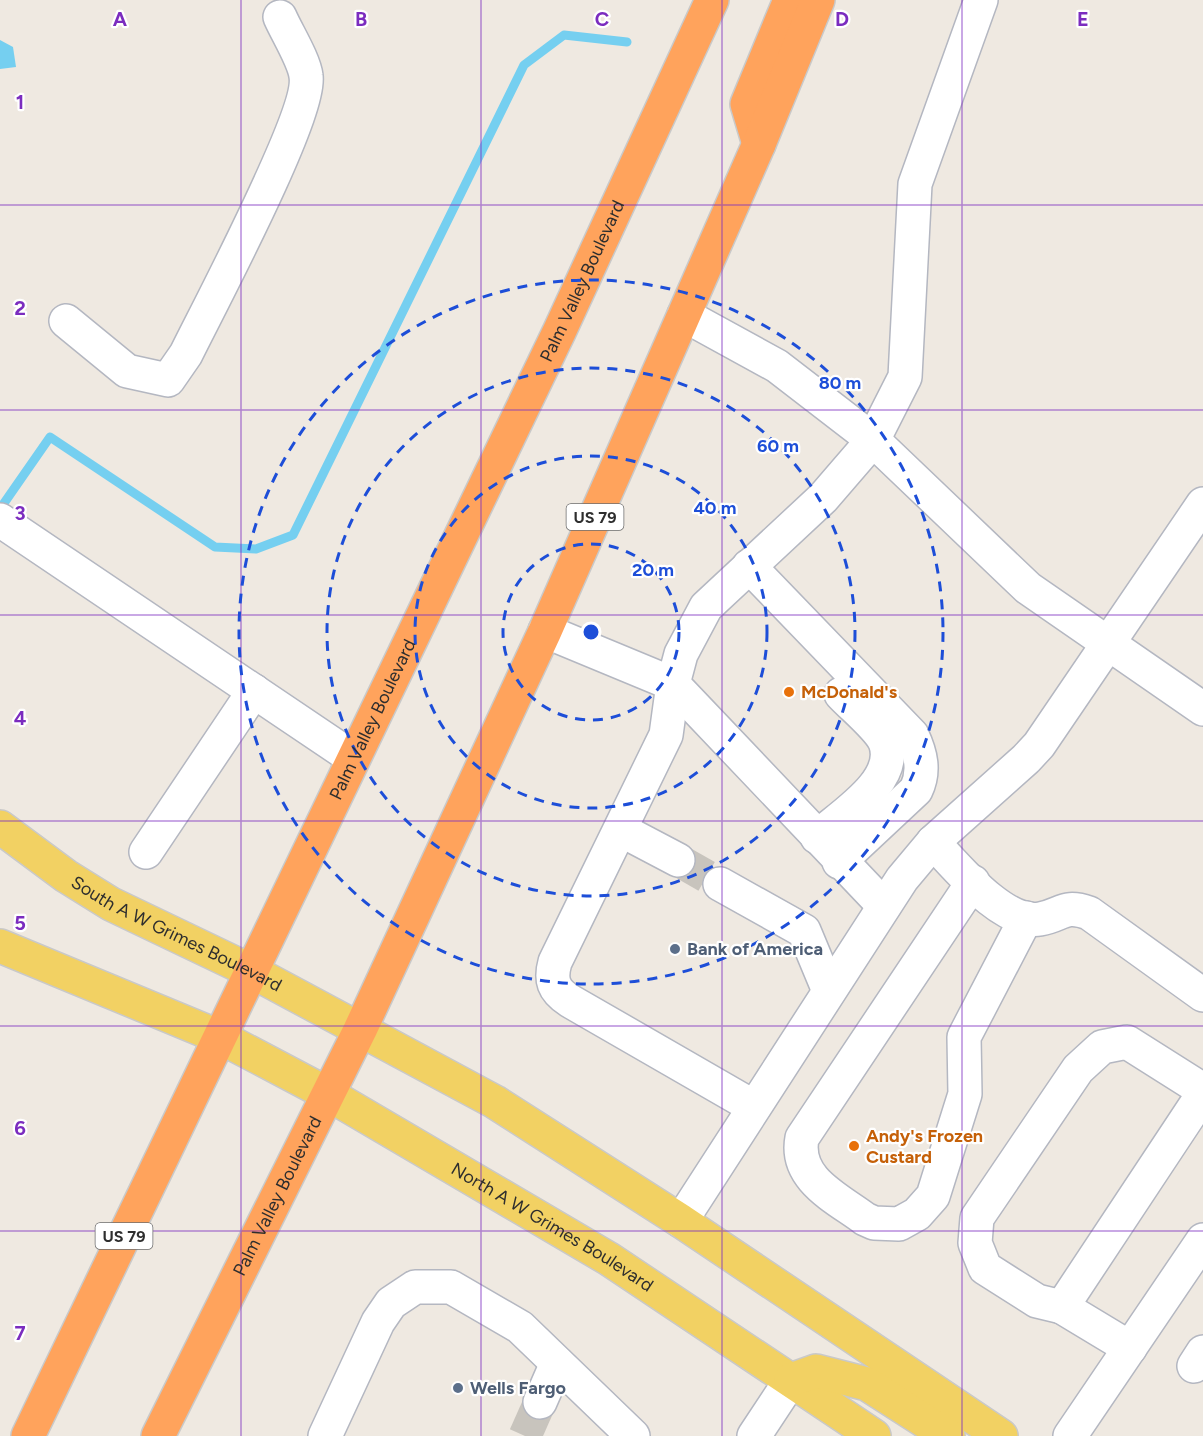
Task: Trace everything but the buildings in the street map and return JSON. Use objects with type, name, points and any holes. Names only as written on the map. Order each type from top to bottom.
[{"type":"highway","name":"Palm Valley Boulevard","points":[[27,1436],[560,330],[712,0]]},
{"type":"highway","points":[[759,144],[747,105],[790,0]]},
{"type":"highway","name":"Palm Valley Boulevard","points":[[158,1436],[360,1030],[545,631],[759,144],[818,0]]},
{"type":"main road","name":"South A W Grimes Boulevard","points":[[0,827],[66,876],[111,904],[251,971],[360,1030]]},
{"type":"main road","points":[[0,946],[220,1036]]},
{"type":"main road","points":[[360,1030],[495,1102],[681,1221],[1001,1436]]},
{"type":"main road","name":"North A W Grimes Boulevard","points":[[220,1036],[328,1094],[609,1259],[874,1436]]},
{"type":"main road","points":[[790,1380],[816,1371],[867,1384],[948,1436]]},
{"type":"lane","points":[[754,1107],[570,1001],[554,986],[551,976],[555,962],[666,735],[673,684],[681,654],[697,620],[706,606],[823,498],[873,440],[905,377],[915,184],[981,0]]},
{"type":"lane","points":[[66,321],[127,371],[168,380],[191,344],[281,156],[301,106],[306,76],[280,17]]},
{"type":"lane","points":[[684,315],[777,366],[873,440],[1028,588],[1203,709]]},
{"type":"lane","points":[[681,1221],[902,879],[933,842],[1026,759],[1203,504]]},
{"type":"lane","points":[[0,520],[353,758]]},
{"type":"lane","points":[[743,572],[884,741],[889,763],[877,785],[817,837]]},
{"type":"lane","points":[[743,572],[912,735],[920,756],[921,780],[916,790],[839,862]]},
{"type":"lane","points":[[545,631],[673,684],[839,862],[884,906]]},
{"type":"lane","points":[[147,852],[254,691]]},
{"type":"lane","points":[[621,830],[678,860]]},
{"type":"lane","points":[[933,842],[973,882],[1015,917],[1040,919],[1073,908],[1089,913],[1203,995]]},
{"type":"lane","points":[[973,882],[802,1138],[800,1155],[806,1171],[865,1219],[899,1224],[917,1214],[933,1196],[965,1094],[964,1037],[1026,918]]},
{"type":"lane","points":[[720,884],[804,931],[829,991]]},
{"type":"lane","points":[[1062,1306],[1203,1092],[1127,1042],[1102,1047],[1078,1069],[977,1218],[975,1243],[985,1268],[1037,1301],[1062,1306],[1130,1348]]},
{"type":"lane","points":[[1070,1436],[1203,1240]]},
{"type":"lane","points":[[325,1436],[378,1322],[391,1303],[415,1287],[451,1287],[520,1327],[621,1431]]},
{"type":"lane","points":[[540,1402],[557,1363]]},
{"type":"lane","points":[[754,1436],[790,1380]]},
{"type":"water","points":[[0,40],[13,47],[16,67],[0,69]]},
{"type":"waterway","points":[[0,509],[50,437],[215,547],[256,549],[293,535],[524,65],[564,35],[627,42]]},
{"type":"tunnel","points":[[678,860],[720,884]]},
{"type":"tunnel","points":[[525,1436],[540,1402]]},
{"type":"place","name":"McDonald's","points":[[789,692]]},
{"type":"place","name":"Bank of America","points":[[675,949]]},
{"type":"place","name":"Andy's Frozen Custard","points":[[854,1146]]},
{"type":"place","name":"Wells Fargo","points":[[458,1388]]}]
